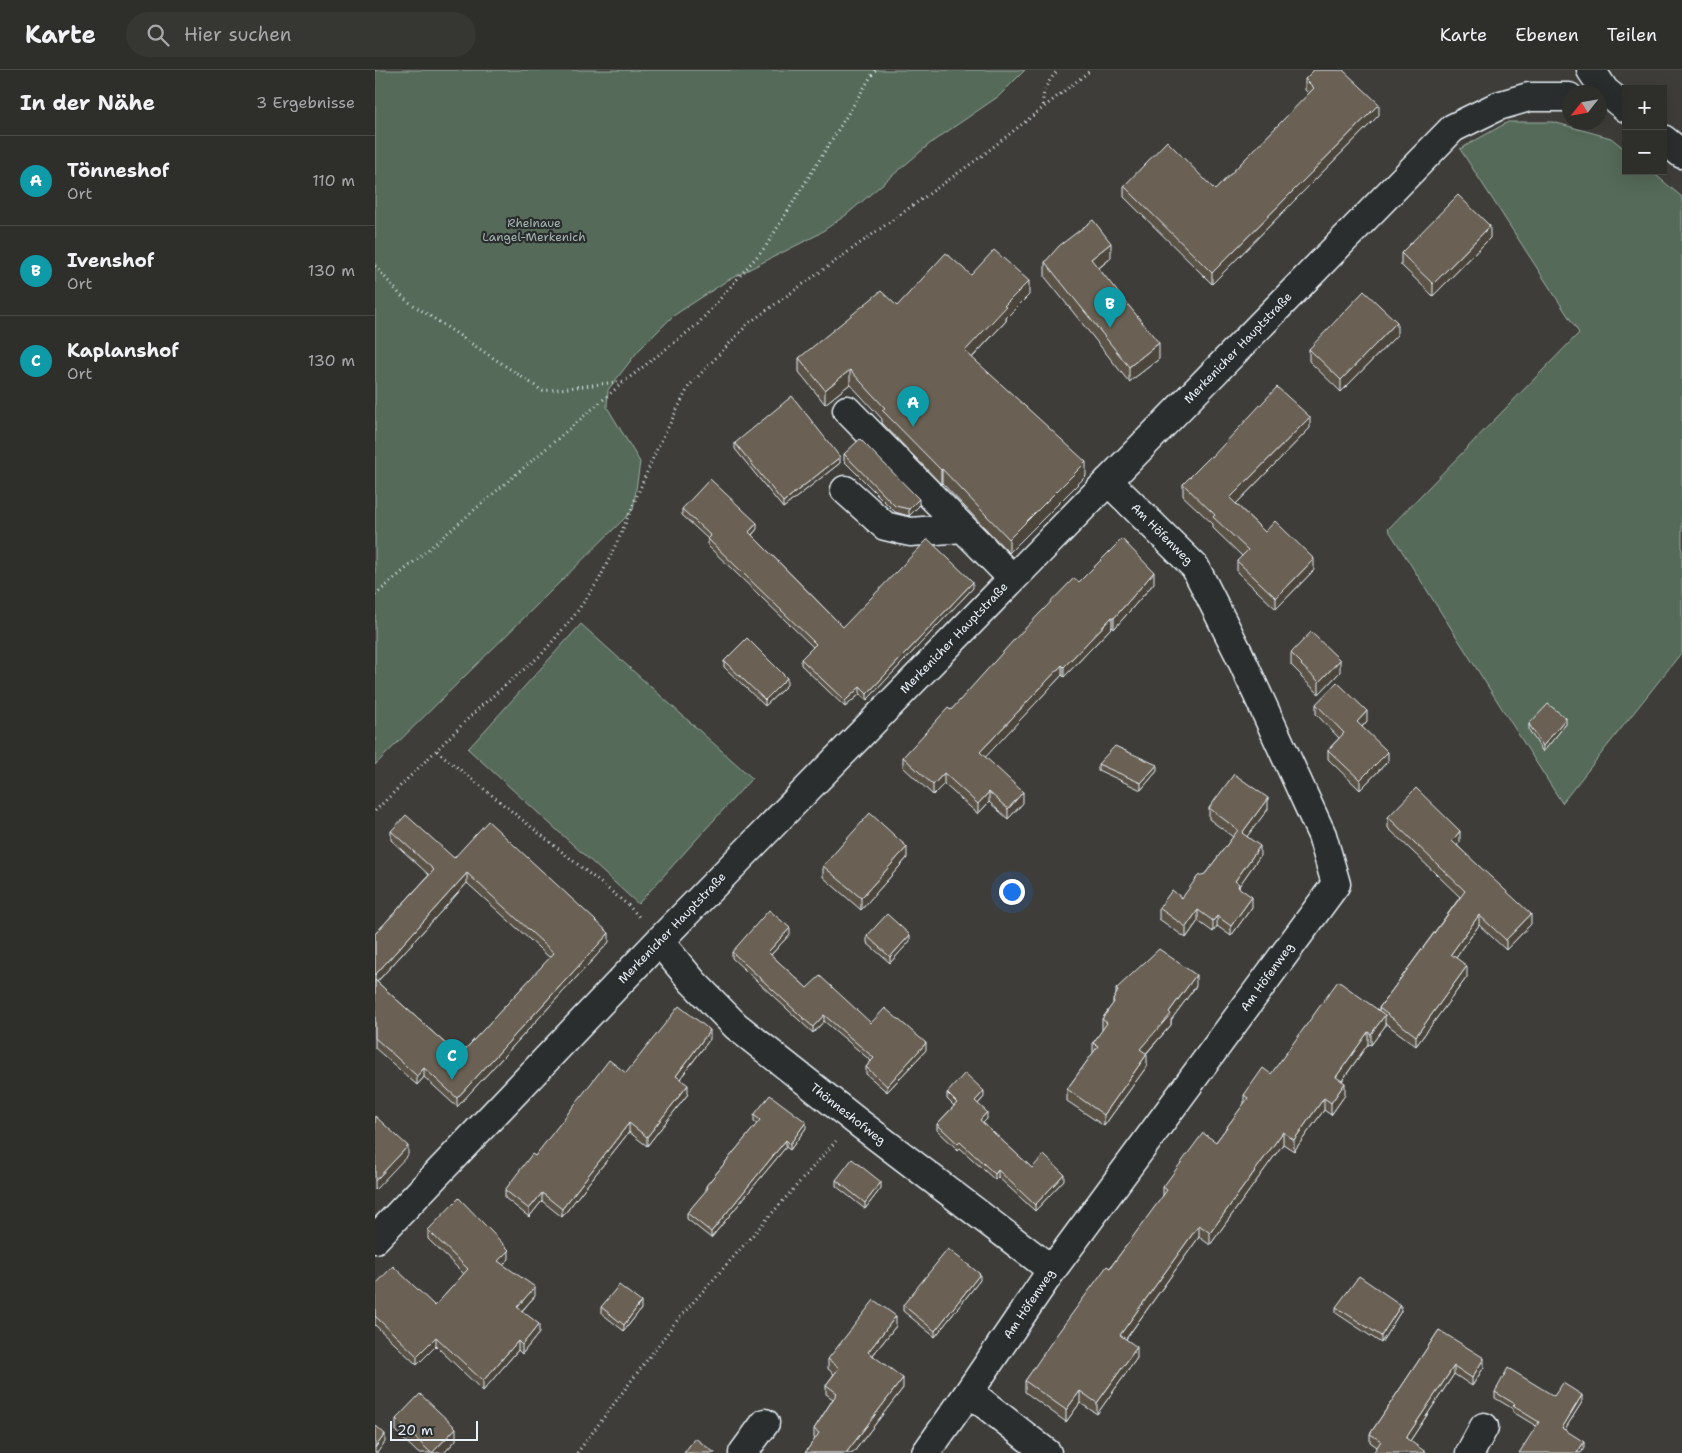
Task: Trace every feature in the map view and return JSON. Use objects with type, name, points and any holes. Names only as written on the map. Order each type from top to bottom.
[{"type":"street","points":[[1597,84],[1622,105]]},
{"type":"street","name":"Merkenicher Hauptstraße","points":[[375,1240],[659,941],[1453,128],[1497,106],[1521,99],[1529,97],[1562,97]]},
{"type":"street","points":[[1667,142],[1682,154]]},
{"type":"street","points":[[847,410],[1012,578]]},
{"type":"street","name":"Am Höfenweg","points":[[926,1453],[1052,1270],[1336,884],[1322,834],[1238,652],[1195,567],[1108,481]]},
{"type":"street","points":[[845,490],[885,526],[910,532],[963,528]]},
{"type":"street","name":"Thönneshofweg","points":[[659,941],[693,982],[736,1026],[855,1120],[1052,1270]]},
{"type":"street","points":[[969,1392],[1047,1453]]},
{"type":"street","points":[[743,1453],[765,1424]]},
{"type":"street","points":[[1470,1453],[1483,1426]]},
{"type":"path","points":[[375,595],[625,381],[698,324],[766,246],[875,70]]},
{"type":"path","points":[[1043,106],[1043,93],[1049,80],[1058,70]]},
{"type":"path","points":[[375,811],[479,708],[541,655],[574,616],[599,580],[656,451],[689,386],[749,323],[979,158],[1091,70]]},
{"type":"path","points":[[375,266],[403,298],[543,391],[625,381]]},
{"type":"path","points":[[437,751],[628,905],[659,941]]},
{"type":"path","points":[[577,1453],[674,1324],[855,1120]]},
{"type":"green space","name":"Rheinaue Langel-Merkenich","points":[[375,70],[1025,70],[999,96],[932,142],[846,215],[817,235],[728,280],[673,316],[638,351],[608,390],[607,407],[640,462],[633,510],[375,765]]},
{"type":"green space","points":[[1508,122],[1553,122],[1562,124],[1562,130],[1582,130],[1611,138],[1622,147],[1622,175],[1656,175],[1682,197],[1682,652],[1562,803],[1388,529],[1579,333],[1460,149]]},
{"type":"green space","points":[[581,624],[752,778],[638,904],[468,749]]},
{"type":"building","points":[[1314,70],[1343,70],[1379,104],[1212,273],[1124,186],[1167,141],[1215,190],[1314,88],[1305,79]]},
{"type":"building","points":[[1458,195],[1490,226],[1433,284],[1401,253]]},
{"type":"building","points":[[1093,220],[1111,243],[1091,259],[1159,343],[1129,367],[1045,262],[1059,246]]},
{"type":"building","points":[[994,250],[1029,281],[1004,306],[1006,307],[965,351],[1086,462],[1009,539],[882,410],[885,408],[850,370],[825,390],[799,358],[881,291],[897,306],[946,253],[971,275]]},
{"type":"building","points":[[1364,291],[1397,322],[1341,380],[1309,349]]},
{"type":"building","points":[[1277,387],[1310,417],[1230,498],[1265,532],[1275,521],[1314,559],[1276,598],[1237,561],[1248,550],[1213,517],[1215,515],[1183,484],[1212,457]]},
{"type":"building","points":[[792,396],[840,457],[783,502],[735,443]]},
{"type":"building","points":[[860,439],[919,499],[909,509],[895,506],[844,454]]},
{"type":"building","points":[[710,479],[757,523],[749,532],[843,627],[927,540],[973,582],[867,694],[860,687],[845,701],[801,659],[816,644],[708,539],[711,536],[682,509]]},
{"type":"building","points":[[1122,539],[1154,572],[1114,618],[1112,617],[1064,667],[1062,665],[980,752],[1023,792],[1008,809],[989,792],[978,804],[944,773],[933,785],[903,757],[948,708],[951,710],[1012,642],[1074,578],[1079,582]]},
{"type":"building","points":[[1311,632],[1340,660],[1319,682],[1291,653]]},
{"type":"building","points":[[747,638],[787,678],[765,700],[724,661]]},
{"type":"building","points":[[1337,682],[1367,711],[1357,722],[1388,752],[1360,780],[1328,750],[1344,733],[1316,704]]},
{"type":"building","points":[[1548,704],[1566,718],[1543,746],[1529,724]]},
{"type":"building","points":[[1115,746],[1157,765],[1141,783],[1098,764]]},
{"type":"building","points":[[1234,774],[1268,798],[1242,833],[1260,846],[1235,881],[1239,884],[1238,887],[1252,897],[1231,926],[1217,916],[1213,921],[1198,910],[1186,927],[1159,908],[1172,890],[1182,898],[1198,876],[1205,874],[1238,830],[1209,808]]},
{"type":"building","points":[[1416,788],[1460,831],[1452,841],[1531,914],[1506,940],[1479,915],[1451,954],[1467,966],[1416,1036],[1379,1008],[1465,891],[1388,817]]},
{"type":"building","points":[[870,813],[907,847],[861,898],[823,866]]},
{"type":"building","points":[[406,815],[454,858],[488,821],[609,933],[457,1098],[424,1068],[417,1076],[375,1038],[375,980],[459,1056],[554,953],[467,873],[375,975],[375,934],[434,870],[391,831]]},
{"type":"building","points":[[769,910],[790,928],[768,952],[807,988],[820,976],[871,1023],[885,1008],[926,1043],[887,1086],[866,1067],[874,1058],[824,1015],[813,1027],[732,952]]},
{"type":"building","points":[[887,914],[910,935],[890,957],[867,936]]},
{"type":"building","points":[[1159,949],[1196,975],[1169,1012],[1171,1014],[1140,1049],[1147,1054],[1104,1115],[1067,1089],[1098,1046],[1093,1043],[1107,1023],[1102,1019],[1114,1002],[1113,1000],[1118,991],[1116,989]]},
{"type":"building","points":[[1338,981],[1385,1015],[1371,1034],[1368,1032],[1336,1077],[1345,1083],[1331,1103],[1324,1098],[1294,1140],[1283,1132],[1210,1233],[1199,1225],[1120,1335],[1137,1347],[1097,1403],[1080,1391],[1066,1410],[1025,1381],[1107,1266],[1110,1268],[1167,1190],[1163,1187],[1203,1133],[1216,1142],[1248,1098],[1244,1095],[1263,1068],[1271,1074]]},
{"type":"building","points":[[679,1006],[710,1030],[676,1076],[688,1085],[647,1137],[629,1123],[562,1209],[542,1193],[529,1209],[505,1190],[532,1154],[535,1156],[609,1060],[626,1073]]},
{"type":"building","points":[[965,1073],[984,1091],[975,1101],[987,1112],[980,1120],[1032,1168],[1044,1155],[1064,1174],[1035,1205],[998,1170],[995,1174],[937,1124],[957,1103],[947,1093]]},
{"type":"building","points":[[770,1095],[806,1122],[790,1144],[786,1140],[711,1232],[687,1213],[708,1188],[706,1186],[760,1120],[754,1115]]},
{"type":"building","points":[[375,1116],[408,1146],[375,1181]]},
{"type":"building","points":[[852,1159],[881,1182],[865,1203],[836,1180]]},
{"type":"building","points":[[459,1198],[509,1250],[498,1261],[535,1287],[517,1307],[539,1324],[522,1345],[518,1341],[483,1381],[436,1337],[417,1356],[375,1316],[375,1285],[393,1266],[435,1306],[468,1269],[428,1230]]},
{"type":"building","points":[[948,1249],[980,1274],[935,1331],[903,1305]]},
{"type":"building","points":[[1359,1276],[1401,1305],[1381,1336],[1336,1307]]},
{"type":"building","points":[[619,1285],[641,1302],[624,1325],[601,1307]]},
{"type":"building","points":[[874,1300],[896,1316],[868,1352],[903,1378],[846,1453],[805,1453],[819,1433],[814,1429],[837,1393],[826,1385],[839,1368],[828,1359]]},
{"type":"building","points":[[1439,1330],[1484,1358],[1472,1378],[1454,1366],[1406,1438],[1427,1453],[1373,1453],[1381,1441],[1370,1434]]},
{"type":"building","points":[[1508,1368],[1554,1396],[1563,1383],[1582,1395],[1562,1428],[1584,1442],[1577,1453],[1519,1453],[1539,1422],[1495,1392]]},
{"type":"building","points":[[420,1394],[456,1428],[432,1453],[396,1419]]},
{"type":"building","points":[[375,1425],[385,1434],[375,1448]]},
{"type":"building","points":[[695,1438],[715,1453],[684,1453]]},
{"type":"place","name":"Ivenshof","points":[[1110,328]]},
{"type":"place","name":"Tönneshof","points":[[913,427]]},
{"type":"place","name":"Kaplanshof","points":[[452,1080]]}]
